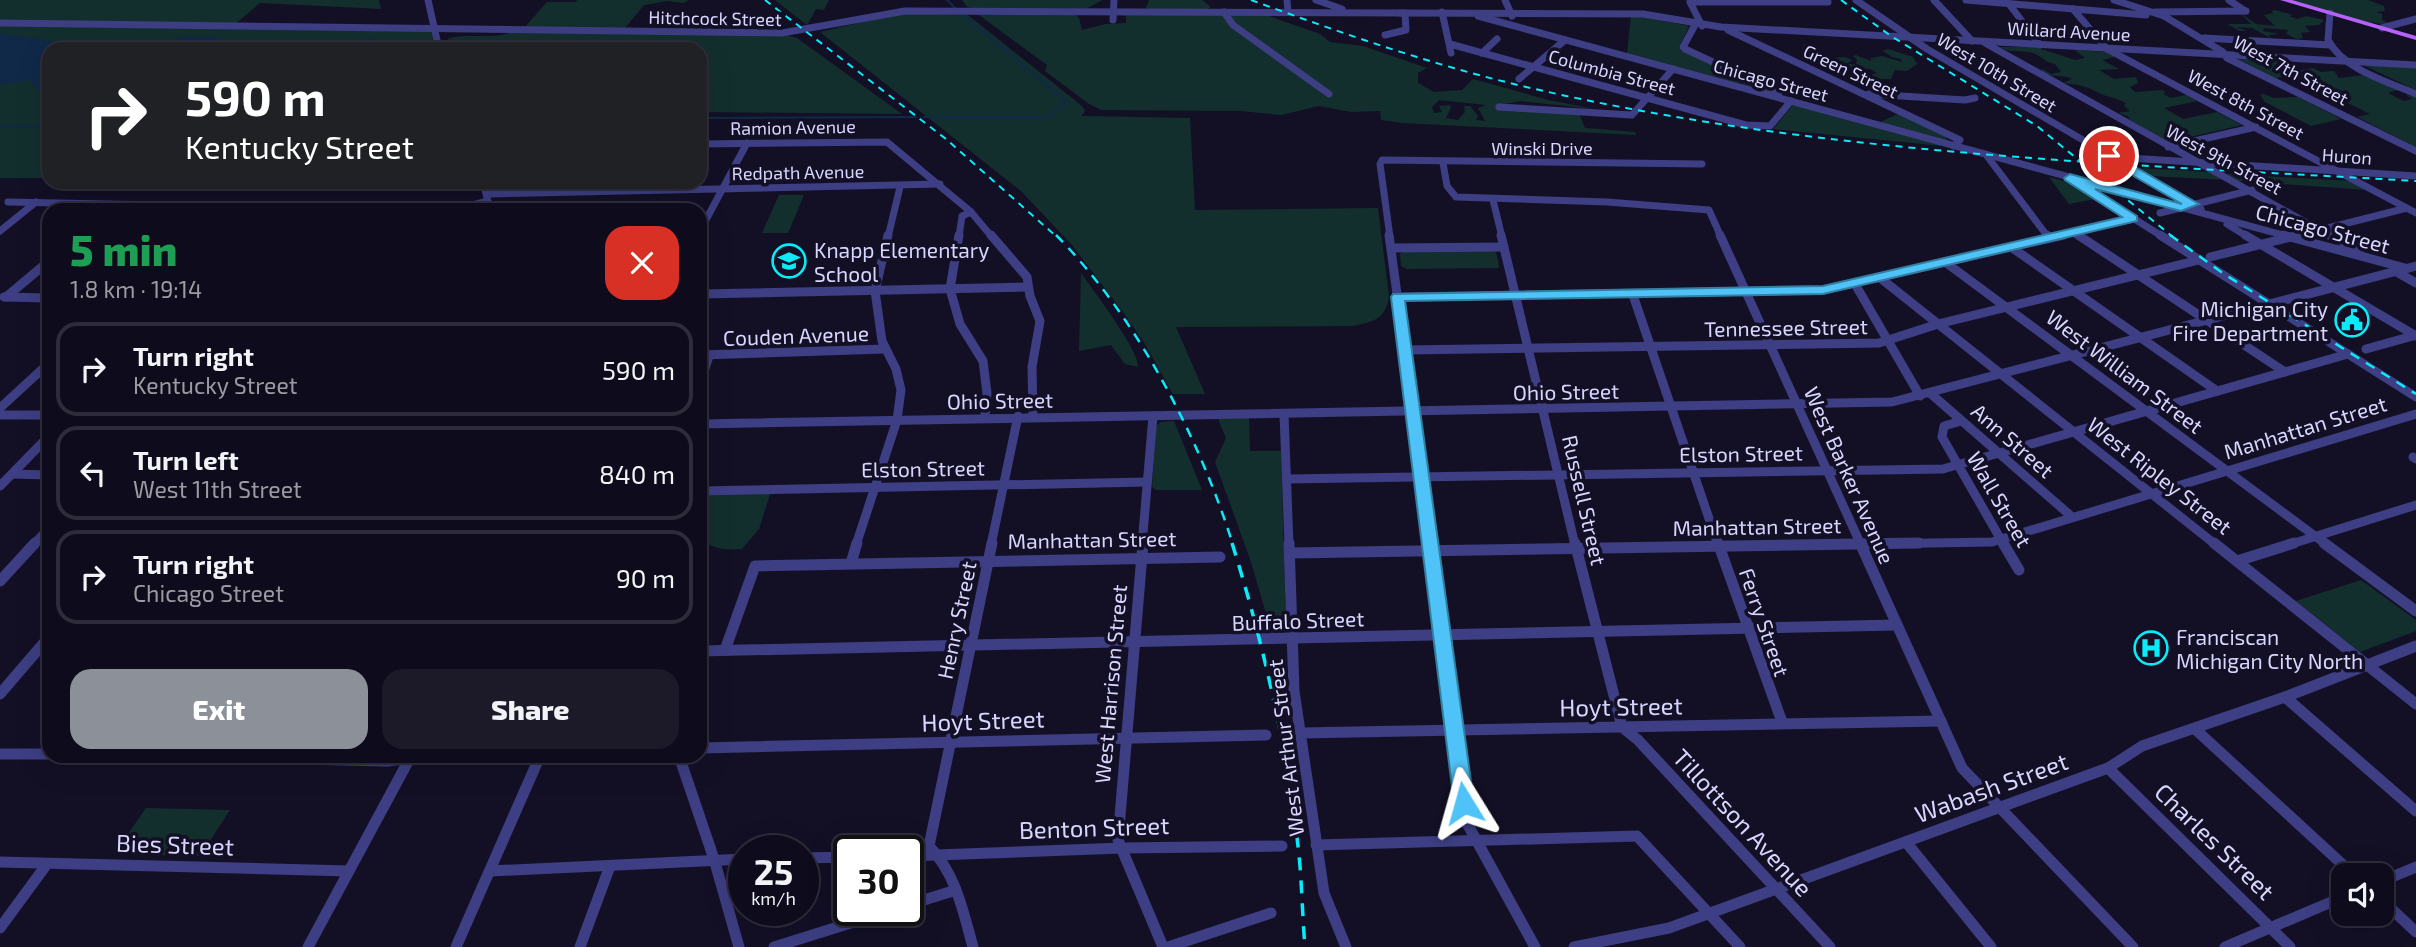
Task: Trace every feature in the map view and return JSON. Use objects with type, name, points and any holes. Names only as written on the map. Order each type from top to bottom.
[{"type":"main road","points":[[2284,0],[2416,38]]},
{"type":"street","points":[[428,0],[437,42]]},
{"type":"street","points":[[1113,20],[1114,0]]},
{"type":"street","points":[[1142,11],[1144,0]]},
{"type":"street","points":[[1287,0],[1288,12]]},
{"type":"street","points":[[1316,0],[1340,8],[1366,12]]},
{"type":"street","points":[[1505,0],[1516,27]]},
{"type":"street","name":"West 10th Street","points":[[1856,0],[1909,37],[2416,335]]},
{"type":"street","points":[[1934,0],[1972,41]]},
{"type":"street","points":[[1966,0],[2164,16]]},
{"type":"street","points":[[2020,0],[2034,6]]},
{"type":"street","name":"West 7th Street","points":[[2114,0],[2164,16],[2225,55],[2416,151]]},
{"type":"street","points":[[2153,13],[2246,11],[2229,0]]},
{"type":"street","points":[[1791,101],[1685,49],[1683,47],[1698,25],[1690,2],[1828,2]]},
{"type":"street","points":[[2009,4],[2040,45]]},
{"type":"street","name":"West 8th Street","points":[[2073,9],[2107,48],[2416,213]]},
{"type":"street","name":"Hitchcock Street","points":[[0,23],[782,33],[803,32],[901,11],[1142,11],[1643,14],[1721,27]]},
{"type":"street","points":[[1224,12],[1230,23],[1329,94]]},
{"type":"street","points":[[1385,35],[1407,29],[1405,13],[1389,12]]},
{"type":"street","points":[[1442,12],[1451,53]]},
{"type":"street","name":"Chicago Street","points":[[1465,13],[2406,268]]},
{"type":"street","points":[[2330,13],[2330,45]]},
{"type":"street","points":[[2382,28],[2416,19]]},
{"type":"street","name":"Willard Avenue","points":[[1721,27],[2416,65]]},
{"type":"street","name":"Green Street","points":[[1721,27],[1960,140],[1954,146]]},
{"type":"street","points":[[1482,52],[1497,38]]},
{"type":"street","points":[[2201,38],[2330,45],[2347,61],[2416,94]]},
{"type":"street","points":[[1519,79],[1565,40]]},
{"type":"street","name":"West 9th Street","points":[[1982,41],[2416,283]]},
{"type":"street","name":"Columbia Street","points":[[1450,44],[1746,125],[1767,127],[1791,101]]},
{"type":"street","points":[[1499,107],[1624,115],[1638,111],[1673,69]]},
{"type":"street","points":[[1861,93],[1965,100],[1975,98]]},
{"type":"street","points":[[2168,147],[2256,127]]},
{"type":"street","name":"Ramion Avenue","points":[[707,144],[887,142],[940,184]]},
{"type":"street","points":[[707,218],[747,143]]},
{"type":"street","points":[[1987,156],[2049,237]]},
{"type":"street","name":"Huron","points":[[2109,156],[2416,176]]},
{"type":"street","name":"Winski Drive","points":[[1391,248],[1382,160],[1443,163],[1702,164]]},
{"type":"street","points":[[1994,168],[2007,161]]},
{"type":"street","name":"West Barker Avenue","points":[[1443,163],[1450,193],[1456,197],[1607,202],[1709,210],[1962,768],[2133,947]]},
{"type":"street","points":[[2070,178],[2416,397]]},
{"type":"street","points":[[940,184],[971,212],[1027,277],[1041,333],[1032,367],[1033,416]]},
{"type":"street","name":"Redpath Avenue","points":[[489,202],[723,189],[940,184]]},
{"type":"street","points":[[852,563],[897,419],[900,383],[885,349],[875,290],[900,187]]},
{"type":"street","points":[[2160,213],[2252,190]]},
{"type":"street","name":"Russell Street","points":[[1493,200],[1595,632],[1622,727]]},
{"type":"street","points":[[8,202],[121,203]]},
{"type":"street","points":[[0,231],[36,202]]},
{"type":"street","points":[[2210,257],[2407,208]]},
{"type":"street","points":[[971,212],[962,216],[950,289],[960,324],[983,361],[987,393],[985,417]]},
{"type":"street","points":[[1398,297],[1823,290],[2133,219]]},
{"type":"street","points":[[2074,232],[2285,372]]},
{"type":"street","points":[[1504,247],[1391,248],[1468,825],[1535,947]]},
{"type":"street","points":[[2011,247],[2217,391]]},
{"type":"street","name":"Tennessee Street","points":[[1405,351],[1879,343],[1938,324],[2199,260]]},
{"type":"street","name":"West William Street","points":[[1945,262],[2416,611]]},
{"type":"street","points":[[3,297],[42,266]]},
{"type":"street","name":"Ohio Street","points":[[707,424],[1018,416],[1878,404],[1925,395],[2406,268],[2416,268]]},
{"type":"street","name":"West Ripley Street","points":[[1879,278],[2416,704]]},
{"type":"street","points":[[1855,284],[1925,395]]},
{"type":"street","points":[[707,294],[1028,287]]},
{"type":"street","name":"Ferry Street","points":[[1633,295],[1692,472],[1782,722]]},
{"type":"street","points":[[3,297],[42,298]]},
{"type":"street","points":[[2366,349],[2416,335]]},
{"type":"street","name":"Couden Avenue","points":[[707,355],[885,349]]},
{"type":"street","name":"Elston Street","points":[[1287,479],[1943,469],[2348,354]]},
{"type":"street","points":[[0,408],[42,369]]},
{"type":"street","name":"Ann Street","points":[[1925,395],[1961,421],[2071,516]]},
{"type":"street","name":"West Arthur Street","points":[[1284,414],[1294,691],[1324,893],[1346,947]]},
{"type":"street","name":"Manhattan Street","points":[[1290,552],[1992,542],[2416,414]]},
{"type":"street","points":[[0,415],[42,415]]},
{"type":"street","name":"Henry Street","points":[[973,947],[949,869],[940,855],[929,846],[1018,416]]},
{"type":"street","name":"West Harrison Street","points":[[1153,416],[1124,737],[1118,840],[1165,947]]},
{"type":"street","name":"Wall Street","points":[[1961,421],[1944,426],[1941,431],[1958,466],[2019,570]]},
{"type":"street","points":[[0,486],[42,443]]},
{"type":"street","points":[[13,474],[42,475]]},
{"type":"street","name":"Elston Street","points":[[707,491],[1147,482]]},
{"type":"street","points":[[2237,561],[2416,505]]},
{"type":"street","points":[[0,581],[42,536]]},
{"type":"street","name":"Manhattan Street","points":[[725,650],[755,566],[1140,556],[1220,557]]},
{"type":"street","name":"Buffalo Street","points":[[707,651],[1898,625]]},
{"type":"street","points":[[0,694],[42,645]]},
{"type":"street","name":"Wabash Street","points":[[1574,947],[1669,928],[2003,808],[2108,768],[2142,746],[2285,697],[2416,646]]},
{"type":"street","points":[[2285,697],[2416,811]]},
{"type":"street","name":"Hoyt Street","points":[[1301,733],[1782,722],[1941,722]]},
{"type":"street","name":"Tillottson Avenue","points":[[1622,727],[1638,740],[1830,947]]},
{"type":"street","points":[[2195,729],[2341,863]]},
{"type":"street","name":"Hoyt Street","points":[[707,748],[1266,735]]},
{"type":"street","points":[[0,754],[42,754]]},
{"type":"street","points":[[308,947],[407,763]]},
{"type":"street","points":[[456,947],[537,763]]},
{"type":"street","points":[[681,763],[714,859],[739,947]]},
{"type":"street","name":"Charles Street","points":[[2108,768],[2290,947]]},
{"type":"street","points":[[1316,845],[1637,836],[1741,947]]},
{"type":"street","points":[[1906,842],[1991,947]]},
{"type":"street","name":"Benton Street","points":[[924,856],[1122,848],[1282,846]]},
{"type":"street","points":[[490,871],[728,859]]},
{"type":"street","name":"Bies Street","points":[[0,862],[349,871]]},
{"type":"street","points":[[0,928],[47,863]]},
{"type":"street","points":[[580,947],[610,866]]},
{"type":"street","points":[[2394,876],[2416,867]]},
{"type":"street","points":[[924,900],[956,890]]},
{"type":"street","points":[[2225,947],[2331,902]]},
{"type":"street","points":[[2394,912],[2416,932]]},
{"type":"street","points":[[1165,947],[1270,913]]},
{"type":"street","points":[[774,947],[841,926]]},
{"type":"green space","points":[[0,0],[379,0],[381,9],[260,3],[234,25],[0,21]]},
{"type":"green space","points":[[688,0],[684,3],[667,1],[644,5],[625,28],[525,27],[547,2]]},
{"type":"green space","points":[[775,0],[829,0],[824,10],[816,9],[807,25]]},
{"type":"green space","points":[[962,0],[1102,0],[1088,8],[977,9],[967,7]]},
{"type":"green space","points":[[1149,0],[1202,0],[1211,7],[1150,9],[1146,8]]},
{"type":"green space","points":[[2288,0],[2368,0],[2384,6],[2385,11],[2376,12],[2382,14],[2382,20],[2394,26],[2363,21]]},
{"type":"green space","points":[[2275,10],[2293,15],[2289,16],[2297,19],[2306,16],[2324,20],[2319,25],[2305,26],[2310,32],[2301,33],[2303,38],[2297,39],[2286,34],[2288,30],[2264,28],[2263,31],[2279,34],[2268,35],[2272,39],[2252,28],[2236,27],[2247,31],[2239,31],[2228,24],[2251,24],[2242,15],[2234,14],[2240,13],[2256,24],[2275,26],[2264,15]]},
{"type":"green space","points":[[901,13],[968,15],[1082,106],[1085,111],[1081,116],[1190,118],[1195,210],[1378,208],[1389,296],[1382,315],[1373,321],[1352,326],[1176,327],[1205,394],[1173,394],[1145,344],[1123,312],[1072,245],[1021,191],[820,32]]},
{"type":"green space","points":[[1073,13],[1079,18],[1082,30],[1106,24],[1126,23],[1126,14],[1266,15],[1320,34],[1330,42],[1363,46],[1427,68],[1418,73],[1418,83],[1434,92],[1462,90],[1473,79],[1548,100],[1595,109],[1520,101],[1500,105],[1579,113],[1585,128],[1635,132],[1636,135],[1402,123],[1381,120],[1380,111],[1351,112],[1319,106],[1281,115],[1241,111],[1102,110],[1089,104],[1045,71],[1047,65],[979,15]],"holes":[[[1439,100],[1486,105],[1478,108],[1485,121],[1476,120],[1478,116],[1470,106],[1464,106],[1465,112],[1458,120],[1446,118],[1450,105],[1439,106],[1442,112],[1434,113],[1432,107]]]},
{"type":"green space","points":[[1631,15],[1689,26],[1679,47],[1681,51],[1765,90],[1627,54]]},
{"type":"green space","points":[[0,26],[432,31],[434,42],[42,42],[42,178],[0,178]]},
{"type":"green space","points":[[514,31],[785,35],[797,38],[902,114],[707,112],[707,42],[446,42],[449,38],[507,34]]},
{"type":"green space","points":[[1804,44],[1817,48],[1815,52],[1822,59],[1845,57],[1852,60],[1848,63],[1826,62],[1829,64],[1856,64],[1857,60],[1853,56],[1856,55],[1871,61],[1871,58],[1882,56],[1902,62],[1883,51],[1888,49],[1913,57],[1917,64],[1907,71],[1895,70],[1891,79],[1877,79],[1882,87],[1873,87],[1863,78],[1877,73],[1870,69],[1829,67],[1811,59],[1812,55],[1802,49]]},
{"type":"green space","points":[[1999,47],[2035,47],[2075,60],[2085,58],[2075,50],[2106,52],[2115,57],[2102,60],[2119,69],[2099,70],[2114,79],[2136,77],[2138,83],[2130,87],[2135,92],[2162,90],[2166,93],[2163,94],[2171,98],[2186,95],[2197,101],[2164,108],[2183,119],[2217,112],[2242,125],[2168,142],[2130,120],[2128,116],[2118,113],[2130,111],[2124,106],[2126,103],[2087,87],[2063,83],[2072,79],[2045,73],[2041,70],[2051,74],[2061,72],[2055,64],[2035,54]]},
{"type":"green space","points":[[2238,59],[2282,61],[2301,70],[2313,68],[2321,72],[2334,71],[2339,78],[2364,75],[2401,89],[2388,93],[2404,101],[2412,99],[2406,95],[2416,96],[2416,147],[2357,117],[2370,114],[2291,75],[2276,78]]},
{"type":"green space","points":[[2363,65],[2416,68],[2416,90]]},
{"type":"green space","points":[[2260,95],[2273,98],[2298,97],[2341,119],[2311,126],[2265,102]]},
{"type":"green space","points":[[1793,105],[1940,145],[1942,146],[1773,129]]},
{"type":"green space","points":[[1898,114],[1945,136],[1947,140],[1878,123]]},
{"type":"green space","points":[[2137,168],[2211,172],[2228,180],[2151,176]]},
{"type":"green space","points":[[2226,174],[2351,181],[2368,190],[2239,181]]},
{"type":"green space","points":[[2049,177],[2068,182],[2095,199],[2069,204]]},
{"type":"green space","points":[[779,195],[804,195],[788,233],[762,233]]},
{"type":"green space","points":[[1404,251],[1492,251],[1496,252],[1499,266],[1407,269],[1401,266],[1400,254]]},
{"type":"green space","points":[[1081,273],[1124,334],[1137,359],[1138,367],[1125,364],[1111,345],[1079,351]]},
{"type":"green space","points":[[1249,418],[1250,451],[1281,451],[1286,626],[1282,632],[1272,634],[1251,562],[1215,462],[1226,438],[1218,419]]},
{"type":"green space","points":[[1174,421],[1202,490],[1156,490],[1152,487],[1156,426],[1161,422]]},
{"type":"green space","points":[[770,494],[759,529],[742,549],[720,548],[707,543],[707,495]]},
{"type":"green space","points":[[2361,580],[2416,620],[2416,631],[2360,652],[2296,601]]},
{"type":"green space","points":[[146,808],[230,810],[200,856],[114,854]]},
{"type":"water","points":[[0,34],[51,42],[42,42],[42,94],[29,80],[0,85]]},
{"type":"water","points":[[184,37],[221,37],[209,42],[164,42]]},
{"type":"water","points":[[370,39],[390,42],[326,42]]},
{"type":"waterway","points":[[947,0],[956,9]]},
{"type":"waterway","points":[[924,117],[1049,117],[1066,101],[960,13]]},
{"type":"waterway","points":[[707,118],[916,117]]},
{"type":"waterway","points":[[0,127],[42,126]]},
{"type":"railway","points":[[765,0],[946,139],[1057,237]]},
{"type":"railway","points":[[1251,0],[1463,71],[1643,111],[1863,143],[2081,162]]},
{"type":"railway","points":[[1841,0],[1891,36],[2037,126],[2081,162]]},
{"type":"railway","points":[[2081,162],[2416,181]]},
{"type":"railway","points":[[2081,162],[2173,237]]},
{"type":"railway","points":[[1056,235],[1113,302],[1162,380],[1202,462],[1233,545]]},
{"type":"railway","points":[[2170,235],[2224,274],[2416,394]]},
{"type":"railway","points":[[1232,543],[1254,618],[1287,769],[1299,858],[1305,947]]},
{"type":"place","name":"Knapp Elementary School","points":[[789,261]]},
{"type":"place","name":"Michigan City Fire Department","points":[[2352,320]]},
{"type":"place","name":"Franciscan Michigan City North","points":[[2151,648]]},
{"type":"route","points":[[1464,803],[1398,297],[1823,290],[2133,219],[2070,178],[2181,208],[2192,204],[2109,156]]}]
